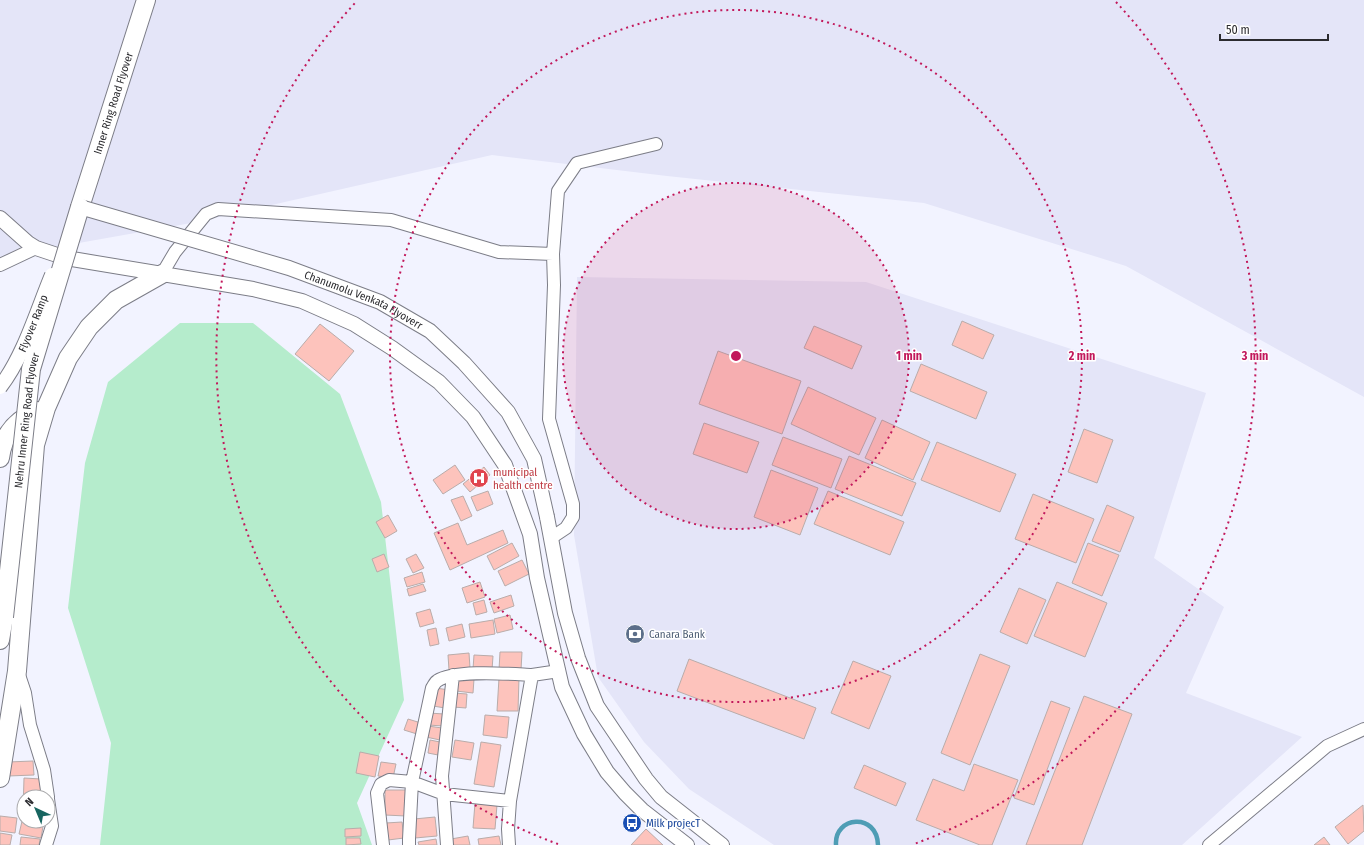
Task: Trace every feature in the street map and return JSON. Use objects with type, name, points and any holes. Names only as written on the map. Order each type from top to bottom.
[{"type":"main road","name":"Inner Ring Road Flyover","points":[[78,211],[146,0]]},
{"type":"main road","name":"Nehru Inner Ring Road Flyover","points":[[0,640],[4,617],[31,370],[78,211]]},
{"type":"main road","points":[[0,778],[17,671],[35,445],[46,408],[68,358],[89,327],[116,300],[162,274]]},
{"type":"main road","points":[[0,458],[1,449],[12,427],[25,416],[46,408]]},
{"type":"street","points":[[551,538],[566,528],[573,517],[573,504],[549,419],[554,285],[553,254],[558,191],[577,163],[656,144]]},
{"type":"street","points":[[162,274],[175,252],[206,214],[218,209],[391,220],[499,252],[553,254]]},
{"type":"street","name":"Flyover Ramp","points":[[0,386],[10,374],[22,348],[78,211]]},
{"type":"street","name":"Chanumolu Venkata Flyoverr","points":[[78,211],[289,268],[380,302],[430,331],[464,363],[508,412],[521,433],[534,459],[547,517],[565,613],[578,658],[596,706],[646,779],[661,796],[722,845]]},
{"type":"street","points":[[0,218],[28,243],[36,248],[66,258],[253,289],[302,301],[354,324],[392,348],[439,382],[473,417],[505,465],[530,534],[537,578],[562,687],[584,734],[607,772],[624,793],[633,802],[687,845]]},
{"type":"street","points":[[0,265],[36,248]]},
{"type":"street","points":[[17,671],[26,693],[30,725],[44,770],[47,789]]},
{"type":"street","points":[[410,845],[408,839],[412,782],[432,688],[436,681],[453,675],[488,672],[532,675],[559,671]]},
{"type":"street","points":[[446,845],[442,776],[453,675]]},
{"type":"street","points":[[508,845],[510,801],[532,675]]},
{"type":"street","points":[[1209,845],[1327,746],[1364,729]]},
{"type":"street","points":[[383,845],[377,793],[381,784],[389,780],[412,782],[444,794],[510,801]]},
{"type":"street","points":[[46,845],[51,829]]},
{"type":"shaded area","points":[[0,0],[1364,0],[1364,397],[1126,266],[924,203],[667,176],[492,155],[197,222],[0,257]]},
{"type":"shaded area","points":[[577,277],[866,282],[1206,393],[1154,558],[1224,607],[1186,693],[1302,737],[1182,845],[774,845],[689,789],[644,742],[598,677],[574,535]]},
{"type":"green space","points":[[180,323],[253,323],[340,394],[381,502],[404,700],[357,803],[372,845],[100,845],[111,743],[68,608],[85,463],[108,382]]},
{"type":"building","points":[[962,321],[994,335],[983,359],[952,345]]},
{"type":"building","points":[[320,324],[354,351],[329,381],[295,354]]},
{"type":"building","points":[[814,326],[862,346],[852,369],[804,348]]},
{"type":"building","points":[[718,351],[801,381],[782,434],[699,404]]},
{"type":"building","points":[[921,364],[987,392],[976,419],[910,391]]},
{"type":"building","points":[[808,387],[876,418],[859,455],[791,424]]},
{"type":"building","points":[[882,420],[930,442],[913,480],[865,458]]},
{"type":"building","points":[[704,423],[759,442],[747,473],[693,454]]},
{"type":"building","points":[[1084,429],[1113,440],[1097,483],[1068,472]]},
{"type":"building","points":[[783,437],[842,459],[831,488],[772,465]]},
{"type":"building","points":[[937,442],[1016,474],[1000,512],[921,480]]},
{"type":"building","points":[[849,456],[916,483],[902,516],[835,489]]},
{"type":"building","points":[[455,465],[465,480],[443,494],[433,480]]},
{"type":"building","points":[[484,467],[490,475],[470,492],[463,484]]},
{"type":"building","points":[[771,470],[818,488],[800,535],[754,517]]},
{"type":"building","points":[[488,491],[493,504],[477,511],[471,497]]},
{"type":"building","points":[[828,491],[904,522],[890,555],[814,524]]},
{"type":"building","points":[[1033,494],[1094,519],[1076,563],[1015,539]]},
{"type":"building","points":[[463,496],[472,516],[461,521],[451,500]]},
{"type":"building","points":[[1107,505],[1134,517],[1120,552],[1092,541]]},
{"type":"building","points":[[388,515],[397,531],[385,538],[376,522]]},
{"type":"building","points":[[458,523],[467,545],[503,530],[508,543],[450,570],[434,533]]},
{"type":"building","points":[[512,543],[519,556],[494,570],[487,556]]},
{"type":"building","points":[[1088,543],[1119,555],[1102,596],[1072,583]]},
{"type":"building","points":[[384,554],[389,567],[377,572],[372,559]]},
{"type":"building","points":[[416,554],[424,568],[413,573],[406,559]]},
{"type":"building","points":[[522,560],[529,574],[505,586],[498,571]]},
{"type":"building","points":[[422,572],[425,582],[407,587],[404,578]]},
{"type":"building","points":[[480,582],[485,597],[467,603],[462,588]]},
{"type":"building","points":[[1057,582],[1107,603],[1085,657],[1034,636]]},
{"type":"building","points":[[423,584],[426,591],[409,596],[407,589]]},
{"type":"building","points":[[1019,588],[1046,600],[1027,644],[1000,632]]},
{"type":"building","points":[[511,595],[514,606],[494,613],[490,602]]},
{"type":"building","points":[[484,600],[487,612],[476,615],[473,603]]},
{"type":"building","points":[[430,609],[434,623],[420,627],[416,613]]},
{"type":"building","points":[[510,615],[513,629],[497,633],[494,619]]},
{"type":"building","points":[[493,620],[495,634],[471,638],[469,624]]},
{"type":"building","points":[[462,624],[465,637],[449,641],[446,628]]},
{"type":"building","points":[[436,628],[439,644],[430,646],[427,630]]},
{"type":"building","points":[[500,652],[522,652],[521,670],[499,670]]},
{"type":"building","points":[[469,653],[470,668],[449,670],[448,655]]},
{"type":"building","points":[[980,654],[1010,666],[970,765],[941,753]]},
{"type":"building","points":[[474,655],[493,656],[492,670],[473,669]]},
{"type":"building","points":[[689,659],[816,708],[804,739],[677,691]]},
{"type":"building","points":[[853,661],[891,676],[869,729],[831,713]]},
{"type":"building","points":[[457,677],[474,679],[473,693],[456,691]]},
{"type":"building","points":[[499,678],[519,678],[518,711],[497,711]]},
{"type":"building","points":[[436,688],[449,690],[445,708],[433,706]]},
{"type":"building","points":[[454,693],[467,694],[466,708],[453,707]]},
{"type":"building","points":[[1084,696],[1132,714],[1082,845],[1026,845]]},
{"type":"building","points":[[1051,701],[1070,708],[1034,805],[1014,798]]},
{"type":"building","points":[[429,713],[444,714],[443,726],[428,725]]},
{"type":"building","points":[[485,715],[509,717],[507,738],[483,735]]},
{"type":"building","points":[[408,719],[421,723],[417,734],[404,730]]},
{"type":"building","points":[[428,726],[442,728],[440,740],[426,737]]},
{"type":"building","points":[[430,740],[440,742],[438,755],[428,753]]},
{"type":"building","points":[[455,740],[474,743],[471,760],[452,757]]},
{"type":"building","points":[[481,742],[501,745],[494,787],[474,784]]},
{"type":"building","points":[[360,752],[379,756],[375,777],[356,773]]},
{"type":"building","points":[[33,761],[34,775],[8,776],[8,762]]},
{"type":"building","points":[[381,762],[396,764],[393,778],[378,776]]},
{"type":"building","points":[[974,764],[1018,780],[992,845],[980,845],[916,820],[933,779],[964,791]]},
{"type":"building","points":[[864,765],[906,783],[896,806],[854,788]]},
{"type":"building","points":[[24,778],[41,779],[41,789],[24,789]]},
{"type":"building","points":[[385,790],[406,790],[406,816],[385,815]]},
{"type":"building","points":[[475,803],[497,805],[495,829],[473,828]]},
{"type":"building","points":[[1363,805],[1364,831],[1348,844],[1335,827]]},
{"type":"building","points":[[0,816],[16,818],[15,833],[0,831]]},
{"type":"building","points":[[435,817],[437,836],[415,838],[414,819]]},
{"type":"building","points":[[402,822],[404,838],[388,840],[386,823]]},
{"type":"building","points":[[361,828],[361,836],[345,837],[345,829]]},
{"type":"building","points":[[20,829],[43,829],[41,838],[19,834]]},
{"type":"building","points":[[646,829],[663,845],[631,845]]},
{"type":"building","points":[[0,833],[12,835],[10,845],[0,845]]},
{"type":"building","points":[[468,836],[470,845],[451,845],[451,839]]},
{"type":"building","points":[[499,836],[501,845],[479,845],[478,839]]},
{"type":"building","points":[[21,837],[40,839],[39,845],[20,845]]},
{"type":"building","points":[[1324,837],[1330,845],[1314,845]]},
{"type":"building","points":[[346,838],[360,838],[361,844],[346,845]]},
{"type":"building","points":[[436,839],[437,845],[419,845],[418,842]]},
{"type":"waterway","points":[[836,845],[837,835],[842,828],[848,824],[856,822],[864,823],[871,827],[876,834],[878,845]]},
{"type":"place","name":"municipal health centre","points":[[479,478]]},
{"type":"place","name":"Canara Bank","points":[[635,634]]},
{"type":"place","name":"Milk projecT","points":[[632,823]]}]
